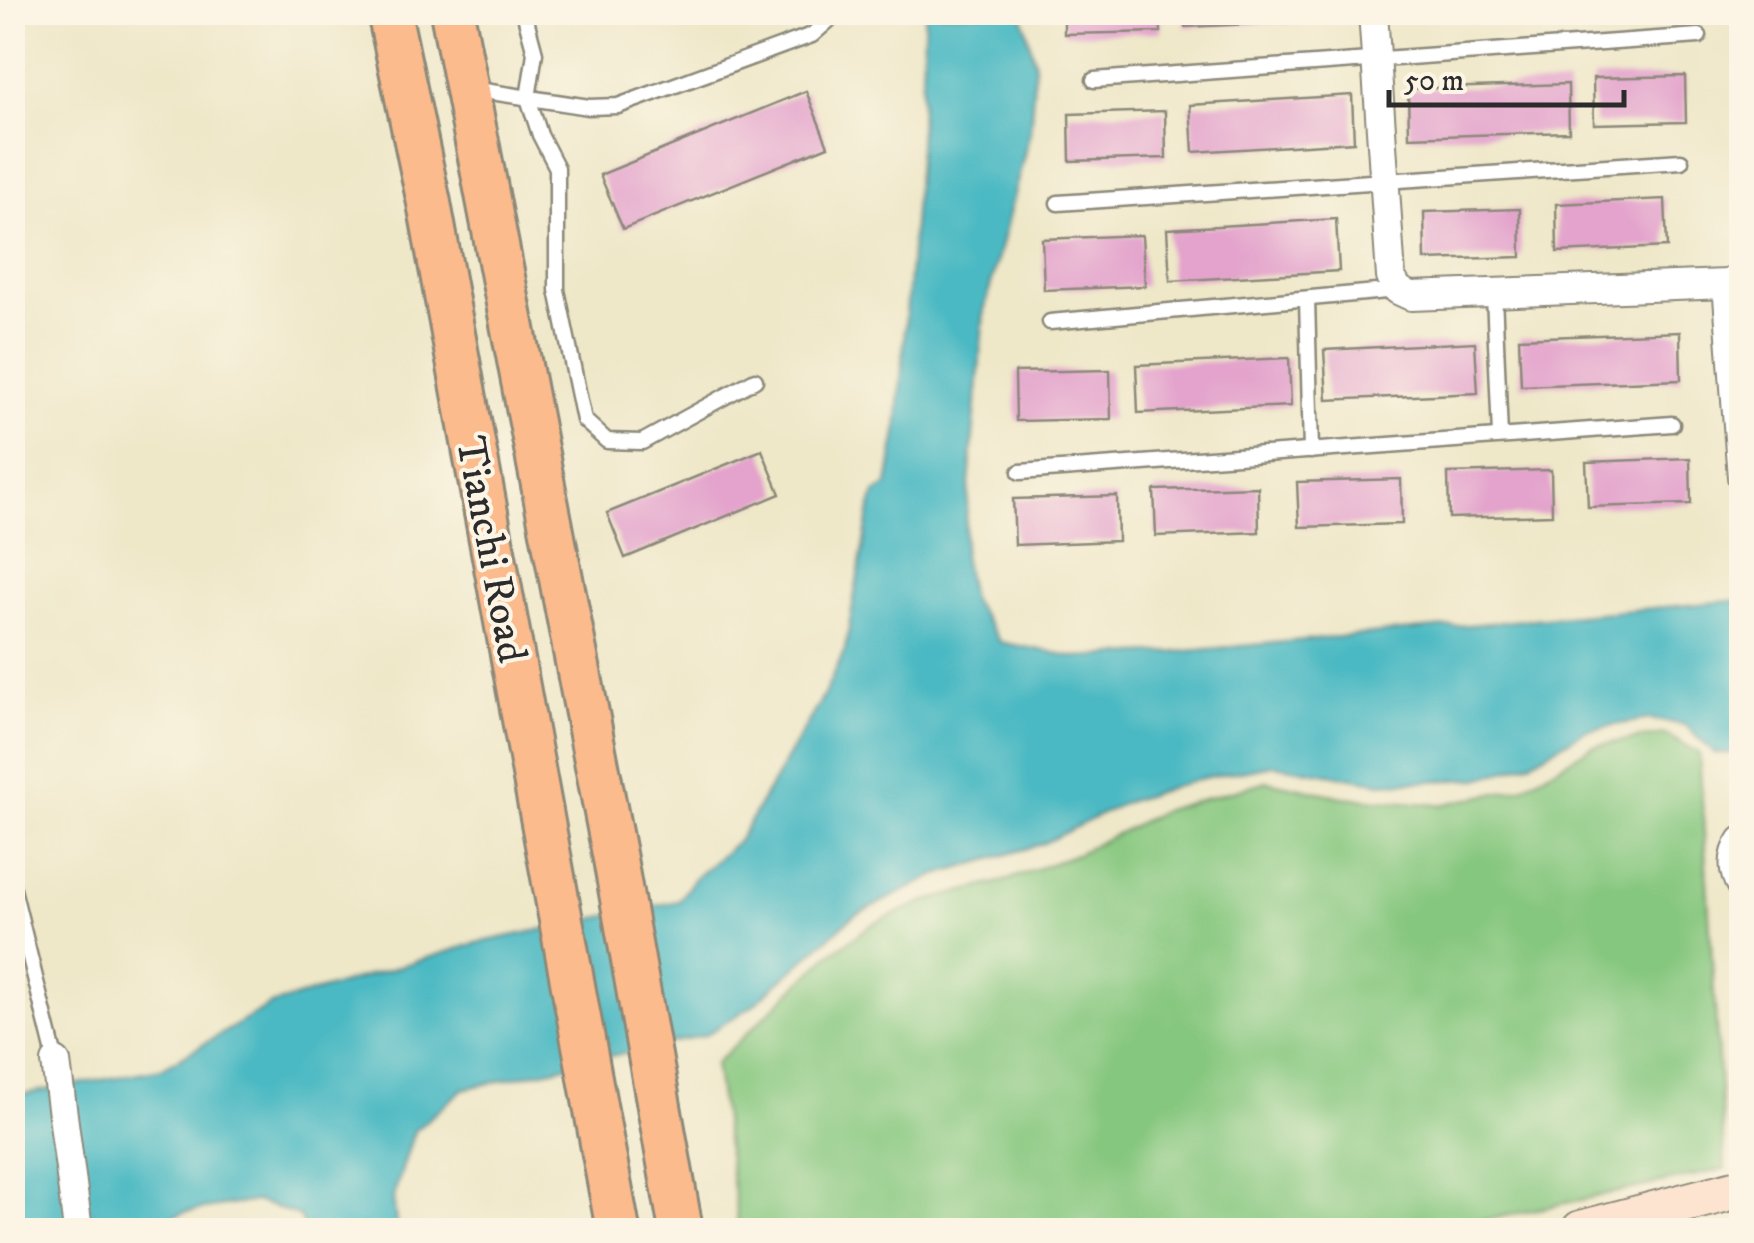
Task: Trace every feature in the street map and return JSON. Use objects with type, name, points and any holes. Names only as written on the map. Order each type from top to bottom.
[{"type":"main road","name":"Tianchi Road","points":[[389,12],[429,203],[618,1230]]},
{"type":"main road","name":"Tianchi Road","points":[[452,12],[615,860],[681,1230]]},
{"type":"main road","points":[[1582,1230],[1739,1185]]},
{"type":"street","points":[[1373,12],[1391,277],[1398,290],[1411,296],[1494,295],[1734,281],[1742,476]]},
{"type":"street","points":[[1742,841],[1734,858],[1734,871],[1742,887]]},
{"type":"street","points":[[56,1062],[78,1230]]},
{"type":"lane","points":[[524,12],[535,53],[528,98],[557,168],[557,290],[584,420],[607,440],[642,442],[755,380]]},
{"type":"lane","points":[[467,88],[588,108],[618,106],[812,35],[838,12]]},
{"type":"lane","points":[[1094,80],[1699,36]]},
{"type":"lane","points":[[1058,204],[1681,161]]},
{"type":"lane","points":[[1050,322],[1398,290]]},
{"type":"lane","points":[[1494,295],[1500,436]]},
{"type":"lane","points":[[1307,298],[1310,450]]},
{"type":"lane","points":[[1020,472],[1672,424]]},
{"type":"lane","points":[[12,885],[56,1062]]},
{"type":"green space","points":[[1664,734],[1699,753],[1725,1169],[1439,1230],[739,1230],[715,1064],[830,954],[873,924],[923,902],[1008,880],[1076,854],[1165,810],[1267,781],[1343,797],[1440,805],[1521,788],[1593,746]]},
{"type":"water","points":[[925,13],[1022,13],[1035,64],[1030,132],[984,311],[963,555],[971,599],[1000,642],[1075,657],[1176,652],[1741,600],[1741,753],[1714,753],[1685,725],[1649,719],[1586,730],[1531,762],[1479,779],[1382,783],[1274,765],[1202,778],[1126,802],[1042,844],[937,875],[852,917],[752,1006],[705,1035],[463,1089],[414,1131],[393,1198],[397,1230],[306,1230],[298,1215],[256,1201],[185,1212],[134,1230],[13,1230],[13,1096],[161,1069],[271,1005],[477,943],[679,901],[694,879],[739,840],[823,697],[845,650],[869,514],[875,493],[888,485],[897,432],[919,148]]},
{"type":"building","points":[[1064,12],[1160,12],[1161,32],[1064,34]]},
{"type":"building","points":[[1184,12],[1344,12],[1345,20],[1185,27]]},
{"type":"building","points":[[1685,76],[1686,122],[1594,124],[1593,78]]},
{"type":"building","points":[[1568,84],[1569,132],[1409,137],[1408,89]]},
{"type":"building","points":[[806,91],[828,146],[623,229],[600,175]]},
{"type":"building","points":[[1352,95],[1354,142],[1193,152],[1190,105]]},
{"type":"building","points":[[1165,111],[1166,158],[1070,161],[1069,114]]},
{"type":"building","points":[[1665,199],[1667,247],[1557,252],[1556,204]]},
{"type":"building","points":[[1520,209],[1521,257],[1425,260],[1424,212]]},
{"type":"building","points":[[1336,219],[1339,271],[1170,281],[1167,229]]},
{"type":"building","points":[[1142,235],[1145,286],[1044,290],[1042,239]]},
{"type":"building","points":[[1680,332],[1681,380],[1521,386],[1519,338]]},
{"type":"building","points":[[1475,342],[1478,393],[1327,400],[1324,350]]},
{"type":"building","points":[[1289,358],[1291,406],[1138,413],[1136,365]]},
{"type":"building","points":[[1110,370],[1111,419],[1016,421],[1015,372]]},
{"type":"building","points":[[762,450],[780,494],[625,558],[607,513]]},
{"type":"building","points":[[1690,458],[1691,504],[1588,507],[1586,462]]},
{"type":"building","points":[[1551,470],[1552,515],[1449,518],[1448,473]]},
{"type":"building","points":[[1401,479],[1402,524],[1299,527],[1297,482]]},
{"type":"building","points":[[1258,487],[1259,532],[1156,536],[1154,490]]},
{"type":"building","points":[[1117,496],[1118,541],[1015,545],[1013,499]]}]
